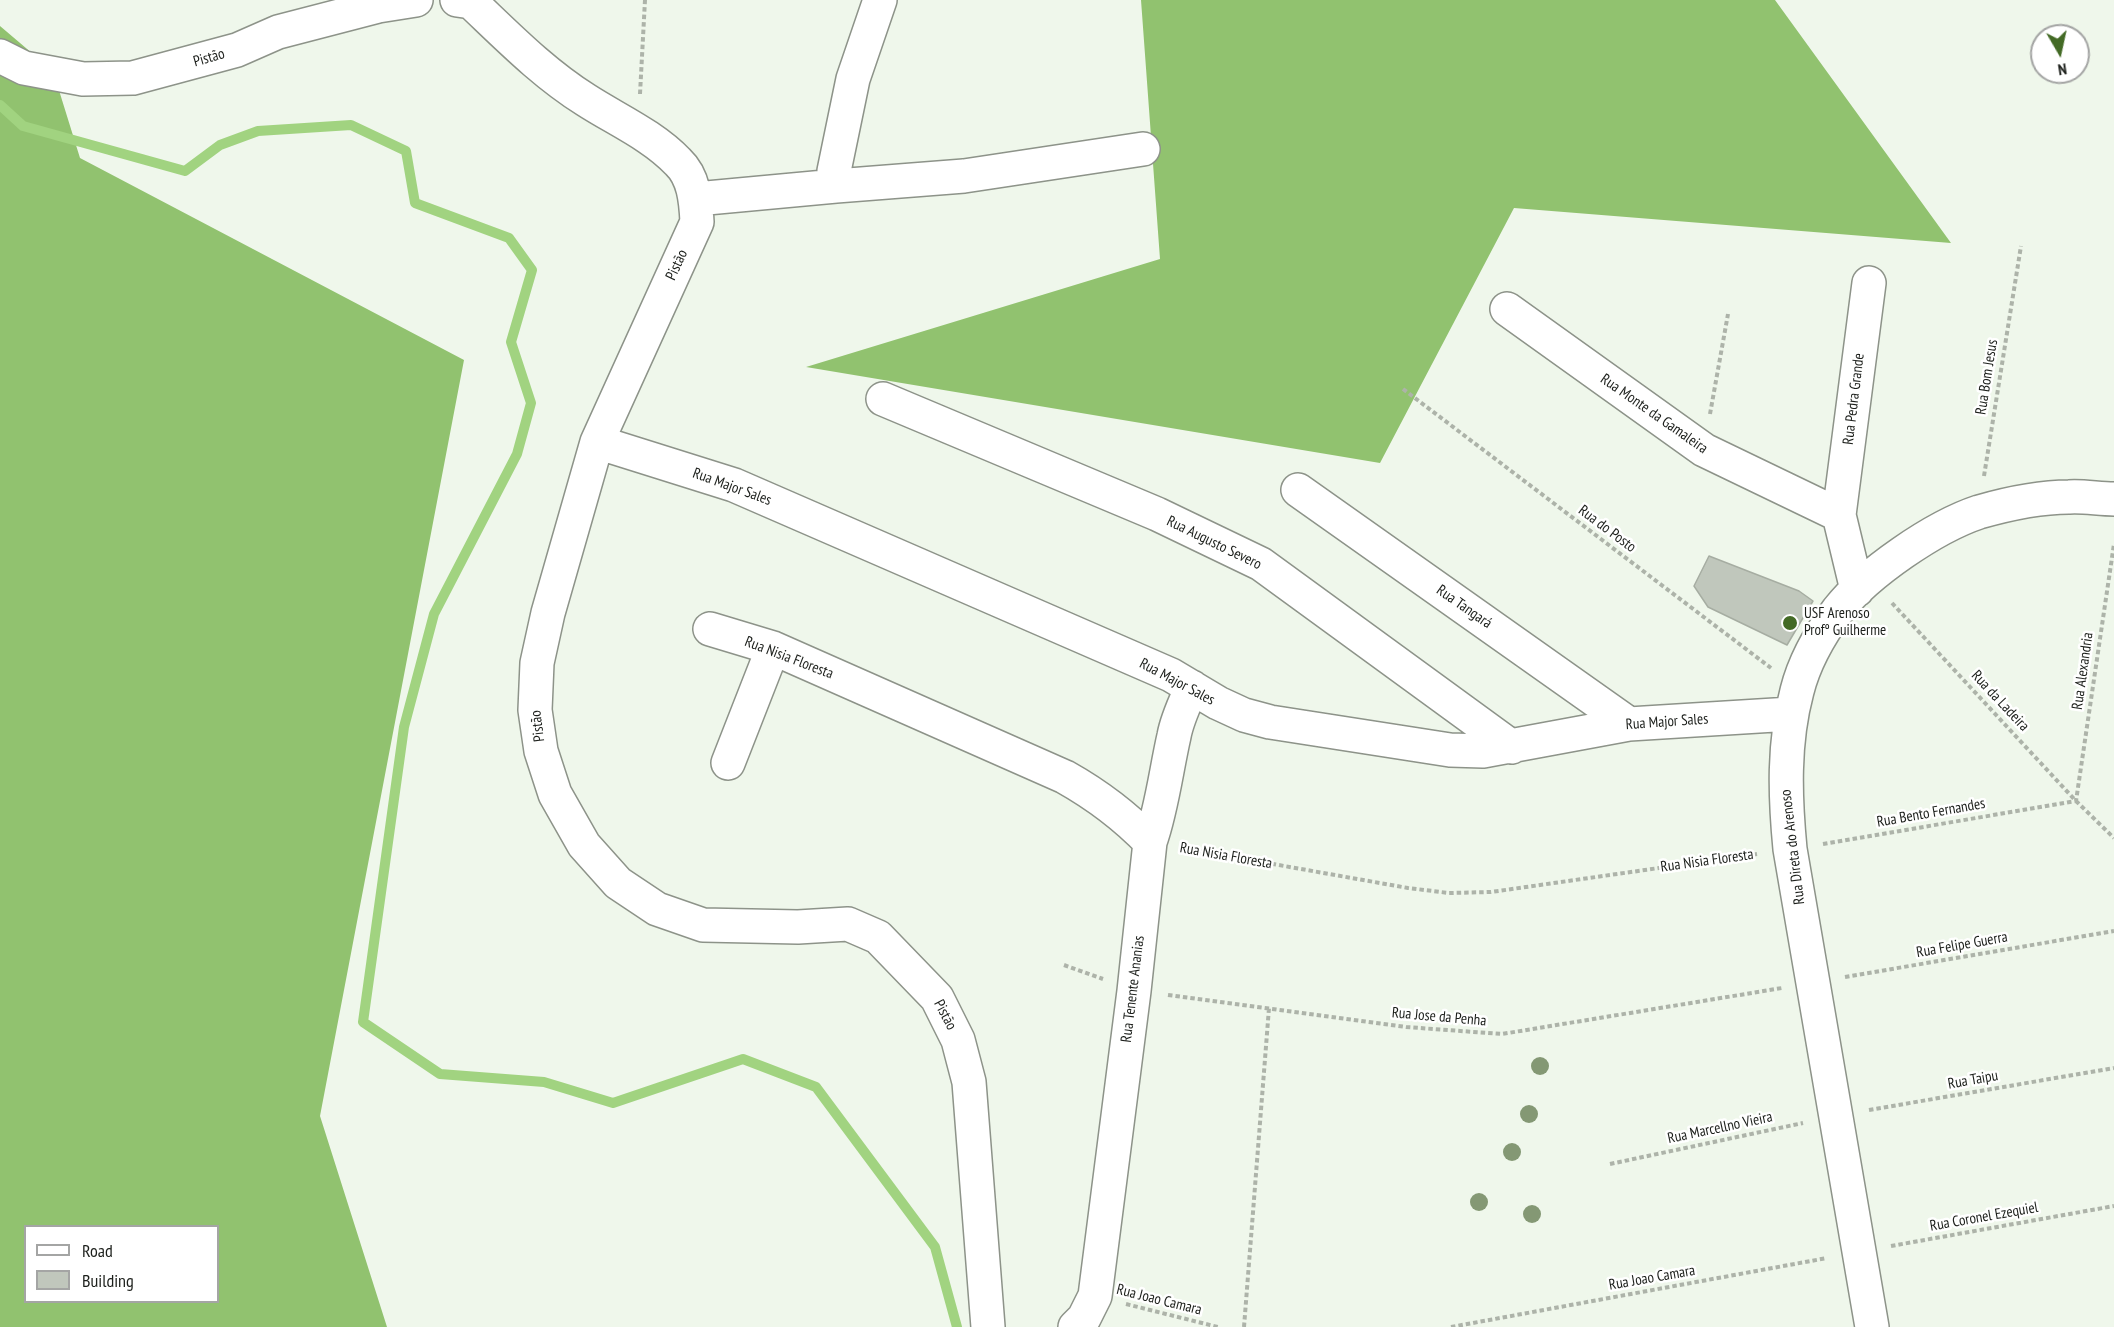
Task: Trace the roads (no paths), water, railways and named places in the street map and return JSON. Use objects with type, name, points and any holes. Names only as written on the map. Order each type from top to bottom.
[{"type":"street","name":"Pistão","points":[[0,56],[24,68],[83,79],[133,78],[237,50],[278,32],[378,6],[416,0]]},
{"type":"street","points":[[836,186],[834,171],[853,79],[880,0]]},
{"type":"street","name":"Pistão","points":[[467,1],[534,63],[586,100],[639,131],[679,163],[690,182],[696,199],[697,222],[597,442],[548,612],[537,663],[536,720],[541,751],[555,794],[584,845],[618,883],[657,909],[703,925],[798,927],[848,924],[878,937],[937,998],[958,1041],[969,1082],[988,1327]]},
{"type":"street","points":[[696,199],[964,176],[1143,149]]},
{"type":"street","name":"Rua Pedra Grande","points":[[1839,515],[1869,284]]},
{"type":"street","name":"Rua Monte da Gamaleira","points":[[1507,309],[1704,450],[1839,515]]},
{"type":"street","name":"Rua Augusto Severo","points":[[883,399],[1156,514],[1261,564],[1512,747]]},
{"type":"street","name":"Rua Major Sales","points":[[597,442],[734,485],[1171,675],[1218,703],[1244,715],[1270,722],[1450,750],[1483,751],[1629,724],[1794,701]]},
{"type":"street","name":"Rua Tangará","points":[[1298,490],[1629,724]]},
{"type":"street","name":"Rua Direta do Arenoso","points":[[1872,1327],[1790,849],[1786,780],[1794,701],[1810,659],[1839,610],[1864,584],[1896,558],[1939,530],[1978,513],[2023,502],[2068,497],[2114,499]]},
{"type":"street","points":[[1839,515],[1864,584]]},
{"type":"street","name":"Rua Nisia Floresta","points":[[710,629],[773,648],[1065,777],[1097,795],[1128,819],[1150,842]]},
{"type":"street","points":[[728,763],[773,648]]},
{"type":"street","name":"Rua Tenente Ananias","points":[[1075,1327],[1084,1318],[1095,1296],[1134,991],[1150,842],[1157,821],[1174,734],[1192,687]]},
{"type":"waterway","points":[[0,105],[23,126],[185,171],[220,145],[258,131],[351,125],[406,151],[415,203],[509,238],[532,270],[511,342],[531,403],[517,454],[434,614],[404,727],[363,1022],[440,1074],[544,1082],[613,1103],[743,1059],[816,1087],[935,1247],[957,1327]]},
{"type":"place","name":"USF Arenoso Profº Guilherme","points":[[1790,623]]}]
